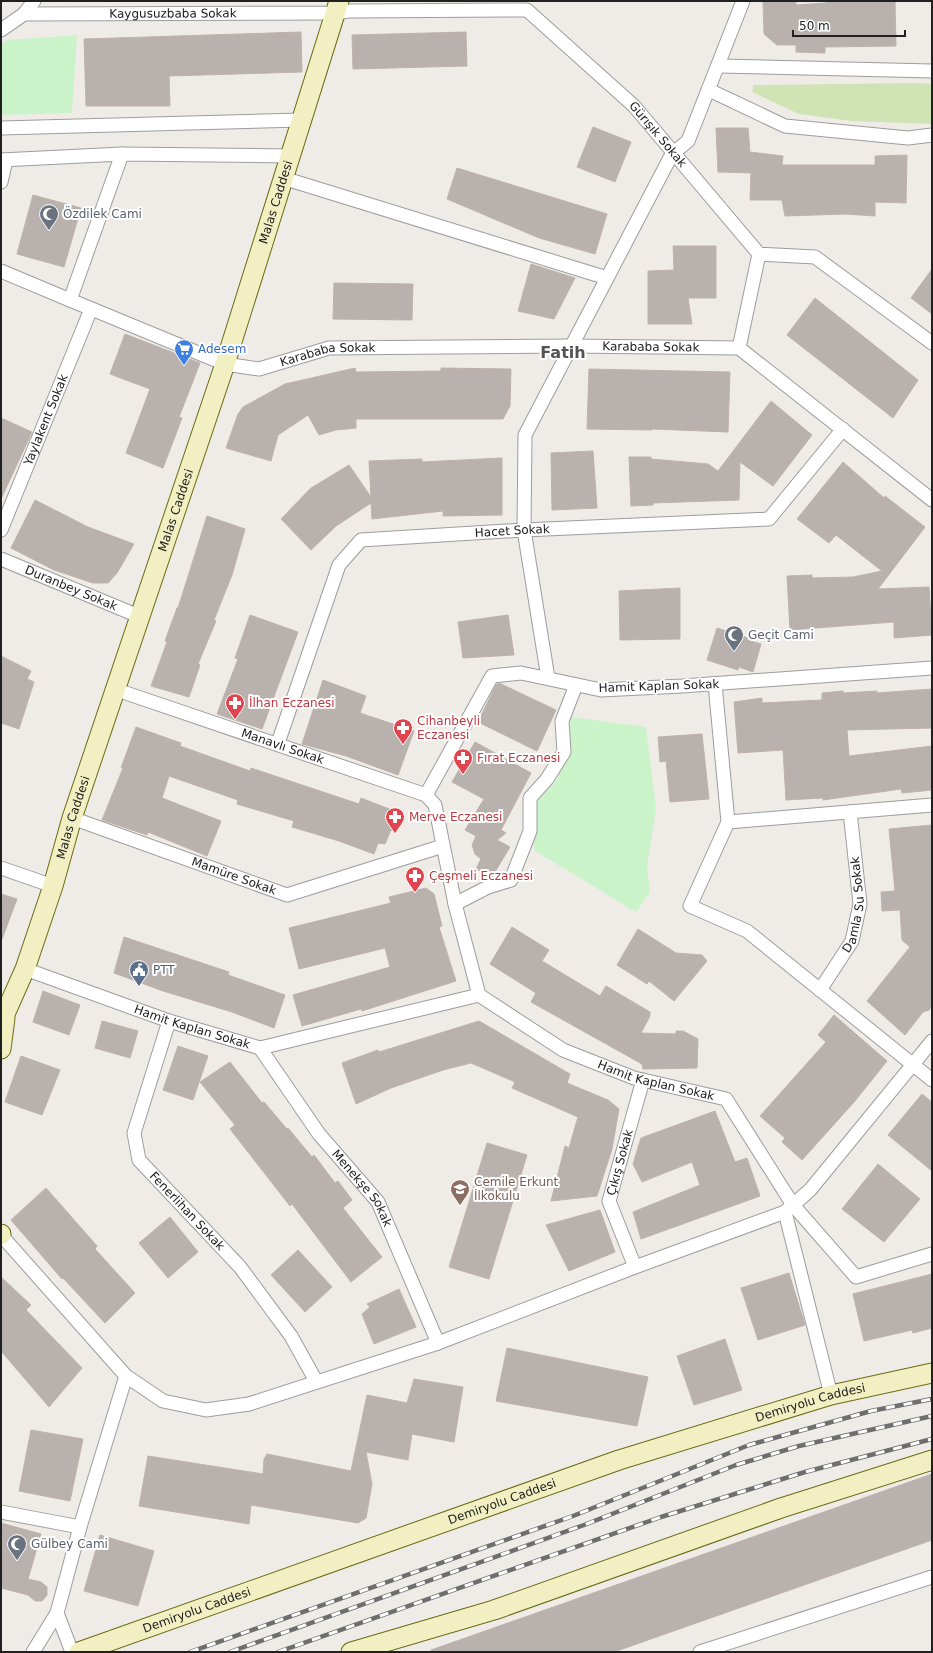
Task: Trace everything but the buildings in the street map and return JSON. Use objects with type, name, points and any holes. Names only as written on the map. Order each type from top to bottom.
[{"type":"main road","name":"Malas Caddesi","points":[[1,1049],[3,1020],[25,969],[53,886],[72,818],[117,690],[225,364],[300,120],[341,8]]},
{"type":"main road","name":"Demiryolu Caddesi","points":[[79,1652],[619,1460],[831,1395],[932,1373]]},
{"type":"main road","points":[[351,1652],[494,1610],[781,1508],[932,1460]]},
{"type":"street","points":[[1,30],[24,14],[34,1]]},
{"type":"street","points":[[548,678],[524,530],[526,435],[672,154],[688,141],[719,66],[743,1]]},
{"type":"street","name":"Kaygusuzbaba Sokak","points":[[24,14],[341,8]]},
{"type":"street","name":"Gürışık Sokak","points":[[341,8],[526,10],[634,106],[672,154],[759,254]]},
{"type":"street","points":[[719,66],[932,70]]},
{"type":"street","points":[[709,90],[784,126],[908,138],[932,135]]},
{"type":"street","points":[[1,128],[300,120]]},
{"type":"street","points":[[70,300],[122,154]]},
{"type":"street","points":[[1,182],[4,160],[122,154],[290,156]]},
{"type":"street","points":[[283,178],[607,278]]},
{"type":"street","points":[[932,343],[815,256],[759,254],[739,348],[932,500]]},
{"type":"street","name":"Karababa Sokak","points":[[1,271],[225,364],[258,369],[329,348],[572,346],[739,348]]},
{"type":"street","name":"Yaylakent Sokak","points":[[1,530],[91,309]]},
{"type":"street","name":"Hacet Sokak","points":[[278,744],[339,565],[361,540],[524,530],[769,519],[842,429]]},
{"type":"street","name":"Duranbey Sokak","points":[[1,559],[141,617]]},
{"type":"street","name":"Hamit Kaplan Sokak","points":[[426,795],[492,676],[521,673],[601,690],[715,684],[932,668]]},
{"type":"street","points":[[715,684],[728,822],[690,906],[747,931],[932,1080]]},
{"type":"street","points":[[456,904],[488,887],[511,880],[530,831],[530,798],[547,779],[564,752],[562,721],[576,685]]},
{"type":"street","name":"Manavlı Sokak","points":[[117,690],[426,795]]},
{"type":"street","points":[[426,795],[435,805],[456,904],[479,995]]},
{"type":"street","points":[[728,822],[932,805]]},
{"type":"street","name":"Damla Su Sokak","points":[[820,990],[852,941],[860,904],[850,812]]},
{"type":"street","name":"Mamüre Sokak","points":[[72,818],[287,895],[444,846]]},
{"type":"street","points":[[1,868],[53,886]]},
{"type":"street","name":"Hamit Kaplan Sokak","points":[[25,969],[169,1021],[260,1048],[479,995],[563,1050],[643,1080],[726,1099],[789,1209]]},
{"type":"street","name":"Fenerlihan Sokak","points":[[169,1021],[134,1133],[139,1160],[240,1267],[291,1336],[316,1381]]},
{"type":"street","points":[[1,1235],[126,1376],[163,1401],[206,1410],[249,1404],[316,1381],[438,1343],[789,1209],[810,1190],[914,1065],[932,1041]]},
{"type":"street","name":"Menekşe Sokak","points":[[260,1048],[319,1134],[378,1202],[438,1343]]},
{"type":"street","name":"Çıkış Sokak","points":[[635,1267],[609,1201],[643,1080]]},
{"type":"street","points":[[789,1209],[856,1277],[932,1254]]},
{"type":"street","points":[[789,1209],[831,1395]]},
{"type":"street","points":[[33,1652],[57,1613],[80,1527],[126,1376]]},
{"type":"street","points":[[1,1512],[80,1527]]},
{"type":"street","points":[[700,1652],[932,1577]]},
{"type":"street","points":[[57,1613],[72,1652]]},
{"type":"green space","points":[[77,35],[72,113],[1,115],[1,44],[9,40]]},
{"type":"green space","points":[[932,84],[932,124],[852,121],[799,114],[752,92],[754,85]]},
{"type":"green space","points":[[571,717],[646,727],[656,808],[647,867],[650,892],[636,912],[535,851],[527,819],[536,801],[558,779]]},
{"type":"railway","points":[[190,1652],[573,1516],[749,1445],[871,1411],[932,1399]]},
{"type":"railway","points":[[230,1652],[584,1525],[736,1465],[799,1446],[932,1416]]},
{"type":"railway","points":[[278,1652],[661,1517],[805,1472],[932,1439]]},
{"type":"place","name":"Özdilek Cami","points":[[49,231]]},
{"type":"place","name":"Adesem","points":[[184,366]]},
{"type":"place","name":"Geçit Cami","points":[[734,652]]},
{"type":"place","name":"İlhan Eczanesi","points":[[235,720]]},
{"type":"place","name":"Cihanbeyli Eczanesi","points":[[403,745]]},
{"type":"place","name":"Fırat Eczanesi","points":[[463,775]]},
{"type":"place","name":"Merve Eczanesi","points":[[395,834]]},
{"type":"place","name":"Çeşmeli Eczanesi","points":[[415,893]]},
{"type":"place","name":"PTT","points":[[139,987]]},
{"type":"place","name":"Cemile Erkunt İlkokulu","points":[[460,1206]]},
{"type":"place","name":"Gülbey Cami","points":[[17,1561]]},
{"type":"district","name":"Fatih","points":[[563,352]]}]
